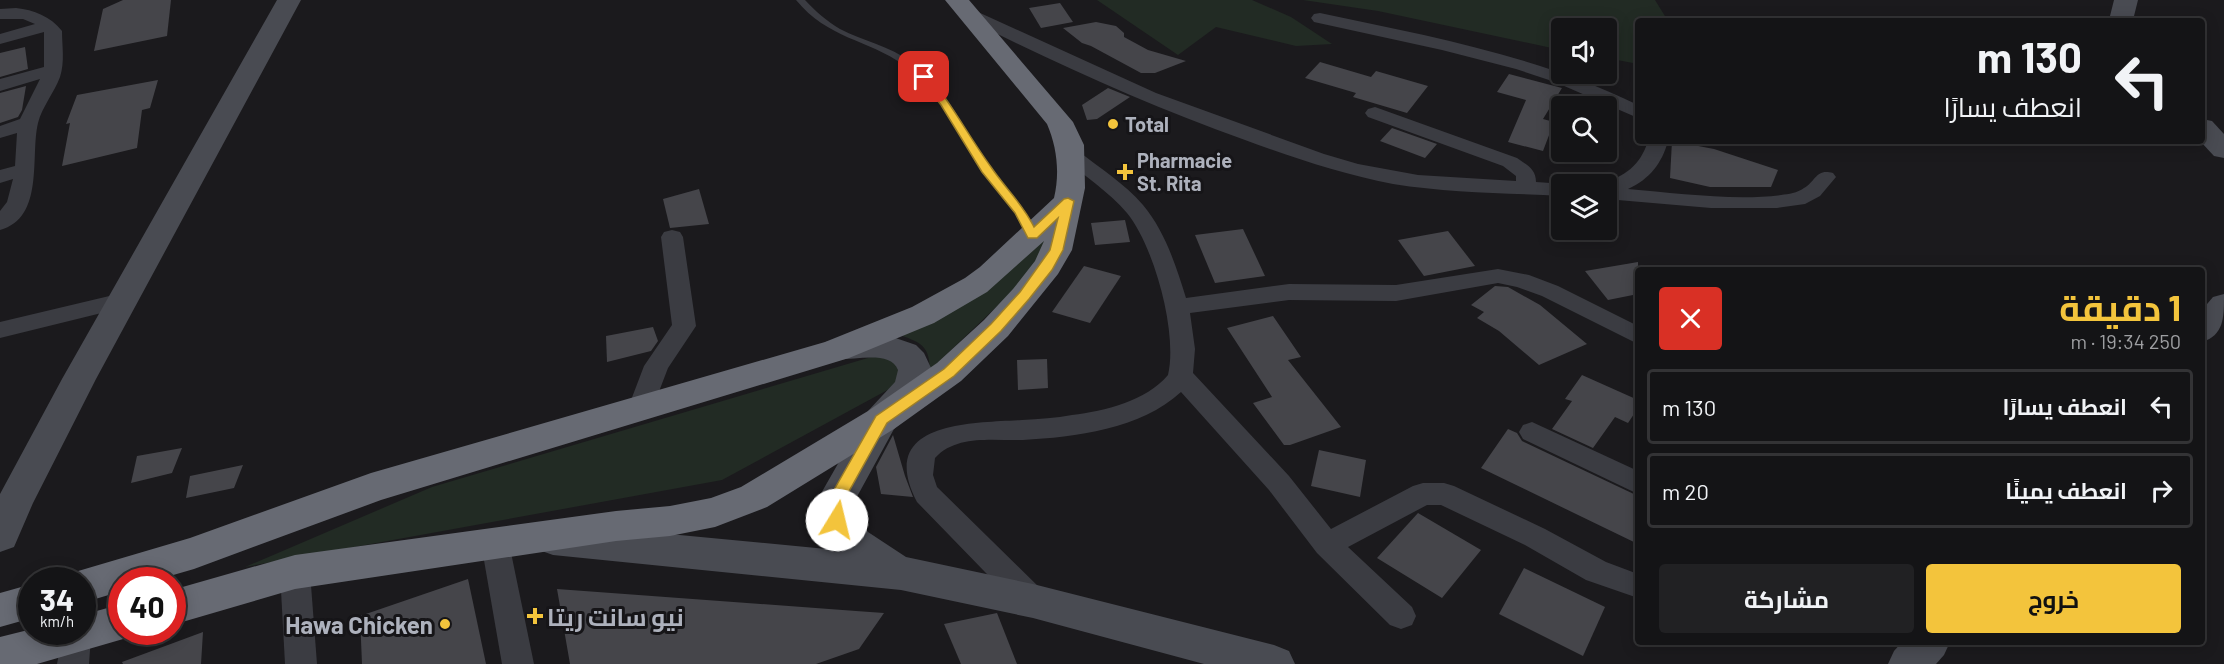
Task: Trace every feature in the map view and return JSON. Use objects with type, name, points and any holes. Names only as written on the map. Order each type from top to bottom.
[{"type":"highway","points":[[186,604],[295,572],[533,537],[670,521],[715,512],[754,497],[881,420],[949,372],[996,328],[1047,267],[1057,250],[1072,175],[1070,145],[1060,122],[962,6]]},
{"type":"highway","points":[[96,582],[194,553],[371,488],[837,350],[942,306],[991,274],[1068,201]]},
{"type":"highway","points":[[0,656],[74,650],[108,630]]},
{"type":"street","points":[[5,518],[289,0]]},
{"type":"street","points":[[2123,18],[2126,0]]},
{"type":"street","points":[[962,6],[1036,47],[1133,92],[1311,157],[1355,170],[1394,177],[1551,189]]},
{"type":"street","points":[[0,14],[32,15],[53,31],[53,70],[28,123],[23,189],[17,207],[0,223]]},
{"type":"street","points":[[1320,18],[1491,56],[1530,67],[1583,86],[1635,111]]},
{"type":"street","points":[[0,39],[48,26]]},
{"type":"street","points":[[0,85],[53,70]]},
{"type":"street","points":[[1375,113],[1510,162],[1526,174],[1526,188]]},
{"type":"street","points":[[0,132],[28,123]]},
{"type":"street","points":[[2205,130],[2224,150]]},
{"type":"street","points":[[1617,186],[1645,170],[1652,161],[1657,144]]},
{"type":"street","points":[[1033,601],[927,494],[918,477],[921,456],[927,448],[948,436],[987,430],[1068,426],[1107,418],[1145,404],[1169,390],[1180,375],[1182,353],[1177,307],[1163,265],[1142,219],[1134,208],[1071,156]]},
{"type":"street","points":[[0,177],[25,169]]},
{"type":"street","points":[[1617,192],[1710,202],[1777,202],[1798,199],[1813,192],[1826,177]]},
{"type":"street","points":[[641,408],[657,366],[684,326],[672,237]]},
{"type":"street","points":[[1177,307],[1289,292],[1396,293],[1498,276],[1521,280],[1550,291],[1635,334]]},
{"type":"street","points":[[0,330],[122,301]]},
{"type":"street","points":[[2205,327],[2224,305]]},
{"type":"street","points":[[837,350],[880,345],[904,352],[912,361],[915,370],[910,386],[881,420],[834,504],[837,520],[853,544],[867,555],[901,573]]},
{"type":"street","points":[[1180,375],[1279,483],[1327,545],[1401,616]]},
{"type":"street","points":[[1532,432],[1635,482]]},
{"type":"street","points":[[1327,545],[1423,495],[1444,494],[1535,537],[1596,571],[1635,585]]},
{"type":"street","points":[[533,537],[901,573],[1033,601],[1274,664]]},
{"type":"street","points":[[495,543],[518,664]]},
{"type":"street","points":[[295,572],[301,664]]},
{"type":"street","points":[[1909,664],[1926,645]]},
{"type":"lane","points":[[800,0],[809,12],[837,32],[898,58],[924,77],[945,104],[986,170],[1021,212],[1032,236]]},
{"type":"shaded area","points":[[1097,0],[1252,0],[1291,17],[1332,44],[1296,46],[1216,27],[1178,55]]},
{"type":"shaded area","points":[[1303,0],[1655,0],[1666,18],[1635,18],[1635,63],[1617,60],[1617,18],[1551,18],[1551,48],[1378,11]]},
{"type":"shaded area","points":[[1055,226],[1032,267],[1013,291],[930,370],[928,356],[923,346],[900,335]]},
{"type":"shaded area","points":[[878,355],[893,358],[901,376],[893,387],[722,480],[245,567],[432,487]]},
{"type":"building","points":[[123,0],[171,0],[167,36],[94,51],[103,9]]},
{"type":"building","points":[[1060,3],[1073,22],[1041,28],[1029,8]]},
{"type":"building","points":[[1096,22],[1116,26],[1124,33],[1124,37],[1148,50],[1186,61],[1155,73],[1141,73],[1082,43],[1063,28]]},
{"type":"building","points":[[25,47],[28,69],[0,77],[0,53]]},
{"type":"building","points":[[1320,62],[1371,77],[1376,71],[1428,86],[1407,113],[1353,97],[1356,93],[1305,78]]},
{"type":"building","points":[[1509,74],[1562,88],[1557,96],[1551,96],[1551,106],[1543,119],[1551,121],[1551,130],[1543,151],[1508,142],[1526,100],[1497,92]]},
{"type":"building","points":[[158,80],[150,108],[142,110],[137,148],[62,166],[70,123],[66,124],[77,95]]},
{"type":"building","points":[[26,86],[22,110],[18,117],[0,123],[0,93]]},
{"type":"building","points":[[1108,88],[1130,97],[1097,119],[1087,120],[1082,105]]},
{"type":"building","points":[[1392,128],[1437,144],[1425,158],[1380,141]]},
{"type":"building","points":[[1672,144],[1688,144],[1714,149],[1778,170],[1771,187],[1710,187],[1670,178]]},
{"type":"building","points":[[699,189],[709,224],[670,228],[663,199]]},
{"type":"building","points":[[1125,220],[1130,242],[1095,245],[1091,223]]},
{"type":"building","points":[[1243,229],[1265,276],[1215,283],[1195,235]]},
{"type":"building","points":[[1448,231],[1475,266],[1424,276],[1398,240]]},
{"type":"building","points":[[1638,262],[1638,267],[1635,267],[1635,295],[1608,300],[1585,271]]},
{"type":"building","points":[[1084,266],[1121,276],[1090,323],[1052,312]]},
{"type":"building","points":[[1495,286],[1508,287],[1540,305],[1587,344],[1539,365],[1499,331],[1477,318],[1484,312],[1471,305]]},
{"type":"building","points":[[1273,316],[1301,357],[1288,360],[1341,427],[1290,445],[1284,445],[1253,403],[1272,397],[1227,328]]},
{"type":"building","points":[[653,327],[658,341],[651,351],[607,362],[606,336]]},
{"type":"building","points":[[1047,359],[1048,388],[1018,390],[1017,360]]},
{"type":"building","points":[[1582,375],[1635,399],[1635,412],[1628,423],[1615,417],[1593,448],[1552,429],[1572,401],[1565,399]]},
{"type":"building","points":[[1508,429],[1517,433],[1522,441],[1635,495],[1635,543],[1481,468]]},
{"type":"building","points":[[893,435],[913,497],[881,494],[876,467]]},
{"type":"building","points":[[182,448],[172,473],[131,483],[137,456]]},
{"type":"building","points":[[1319,450],[1366,460],[1360,497],[1311,486]]},
{"type":"building","points":[[243,465],[234,488],[186,498],[190,476]]},
{"type":"building","points":[[1418,513],[1481,550],[1442,598],[1377,558]]},
{"type":"building","points":[[1524,568],[1605,607],[1583,656],[1499,614]]},
{"type":"building","points":[[468,579],[486,664],[362,664],[360,616]]},
{"type":"building","points":[[557,589],[884,613],[859,649],[816,664],[570,664]]},
{"type":"building","points":[[997,613],[1017,664],[961,664],[944,624]]},
{"type":"building","points":[[203,632],[201,664],[123,664],[122,662],[168,645],[186,645],[186,638]]},
{"type":"place","name":"Total","points":[[1113,124]]},
{"type":"place","name":"Pharmacie St. Rita","points":[[1125,172]]},
{"type":"place","name":"نيو سانت ريتا","points":[[535,616]]},
{"type":"place","name":"Hawa Chicken","points":[[445,624]]},
{"type":"route","points":[[837,520],[834,504],[881,420],[949,372],[996,328],[1024,296],[1057,250],[1068,201],[1032,236],[1026,219],[986,170],[945,104],[924,77]]}]
